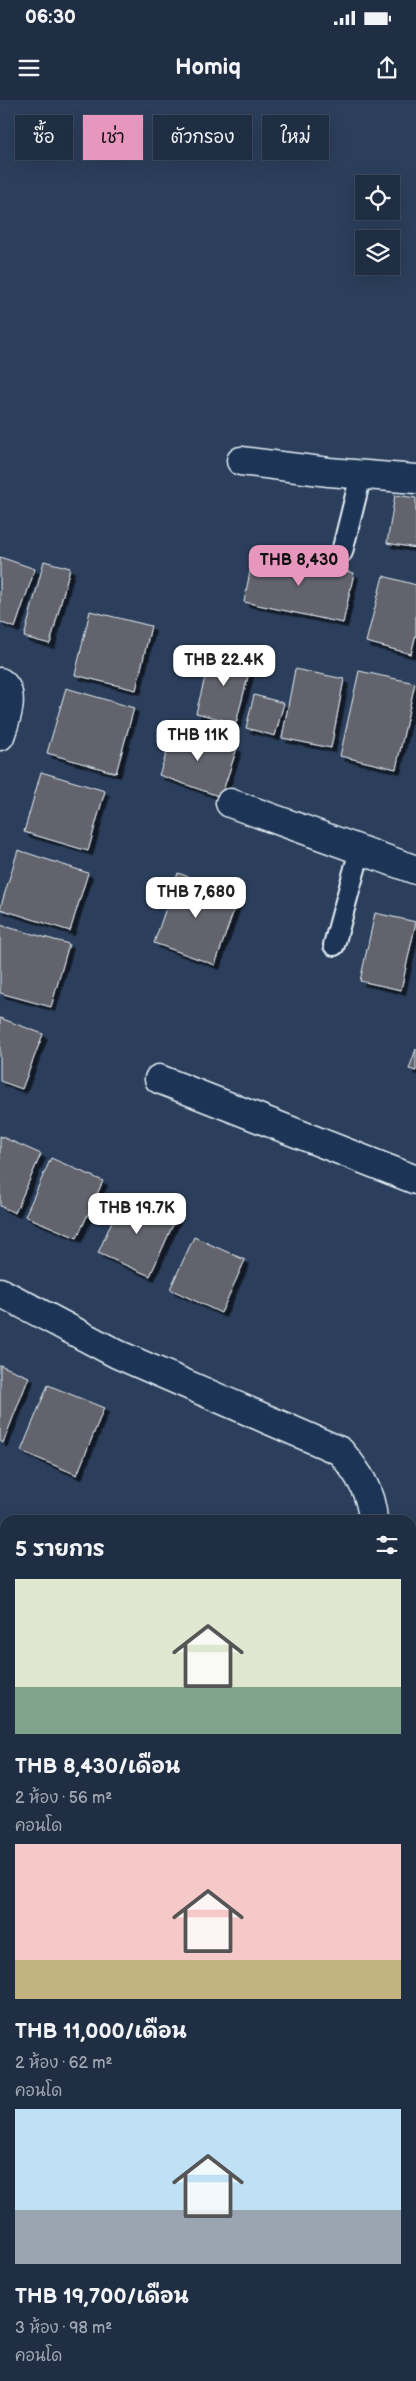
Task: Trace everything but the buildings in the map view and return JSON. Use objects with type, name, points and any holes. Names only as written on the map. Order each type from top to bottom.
[{"type":"street","points":[[240,461],[416,480]]},
{"type":"street","points":[[0,682],[3,684],[9,699],[0,736]]},
{"type":"street","points":[[230,803],[416,870]]},
{"type":"street","points":[[159,1079],[416,1180]]},
{"type":"street","points":[[0,1292],[117,1354],[340,1451],[360,1475],[372,1503],[373,1515]]},
{"type":"lane","points":[[342,552],[361,475]]},
{"type":"lane","points":[[334,945],[360,850]]}]
